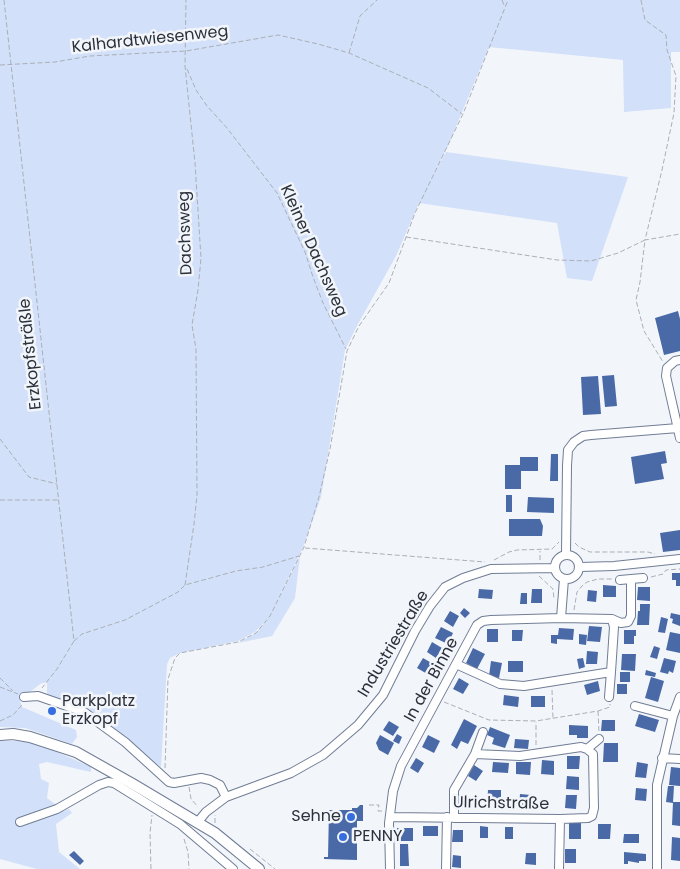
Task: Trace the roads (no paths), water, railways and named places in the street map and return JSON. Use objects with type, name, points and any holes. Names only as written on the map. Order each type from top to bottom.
[{"type":"main road","points":[[0,735],[13,734],[30,737],[76,752],[131,782],[215,833],[259,869]]},
{"type":"street","points":[[680,360],[675,361],[667,368],[666,376],[680,438]]},
{"type":"street","points":[[566,554],[568,450],[574,442],[582,436],[678,428]]},
{"type":"street","points":[[566,554],[574,556],[580,567],[574,577],[564,579],[559,576],[554,568],[556,560],[566,554]]},
{"type":"street","points":[[580,567],[614,566],[680,559]]},
{"type":"street","name":"Industriestraße","points":[[197,822],[206,812],[226,797],[291,773],[324,755],[358,725],[383,695],[415,631],[430,606],[445,587],[463,578],[491,569],[554,568]]},
{"type":"street","points":[[620,580],[643,578]]},
{"type":"street","points":[[564,579],[561,618],[612,620],[621,623],[628,622],[631,616],[631,579]]},
{"type":"street","name":"In der Binne","points":[[390,869],[393,791],[400,766],[477,625],[483,621],[561,618]]},
{"type":"street","points":[[609,697],[614,628],[612,620]]},
{"type":"street","points":[[456,664],[500,684],[524,686],[611,672]]},
{"type":"street","points":[[23,701],[38,696],[82,712],[125,742],[169,782],[174,783],[201,778],[210,780],[220,785],[226,797]]},
{"type":"street","points":[[657,869],[657,785],[662,758],[680,697]]},
{"type":"street","points":[[635,706],[673,716]]},
{"type":"street","points":[[446,869],[454,790],[475,754],[483,732]]},
{"type":"street","points":[[587,749],[599,738]]},
{"type":"street","points":[[475,754],[520,756],[581,747],[587,749],[593,754],[594,808],[592,816],[588,818],[560,819]]},
{"type":"street","points":[[662,758],[680,758]]},
{"type":"street","points":[[20,822],[57,809],[99,785],[108,782],[114,783],[180,824],[233,869]]},
{"type":"street","name":"Ulrichstraße","points":[[391,814],[450,818],[560,819],[559,869]]},
{"type":"place","name":"Parkplatz Erzkopf","points":[[52,711]]},
{"type":"place","name":"Sehne","points":[[351,817]]},
{"type":"place","name":"PENNY","points":[[343,837]]}]
